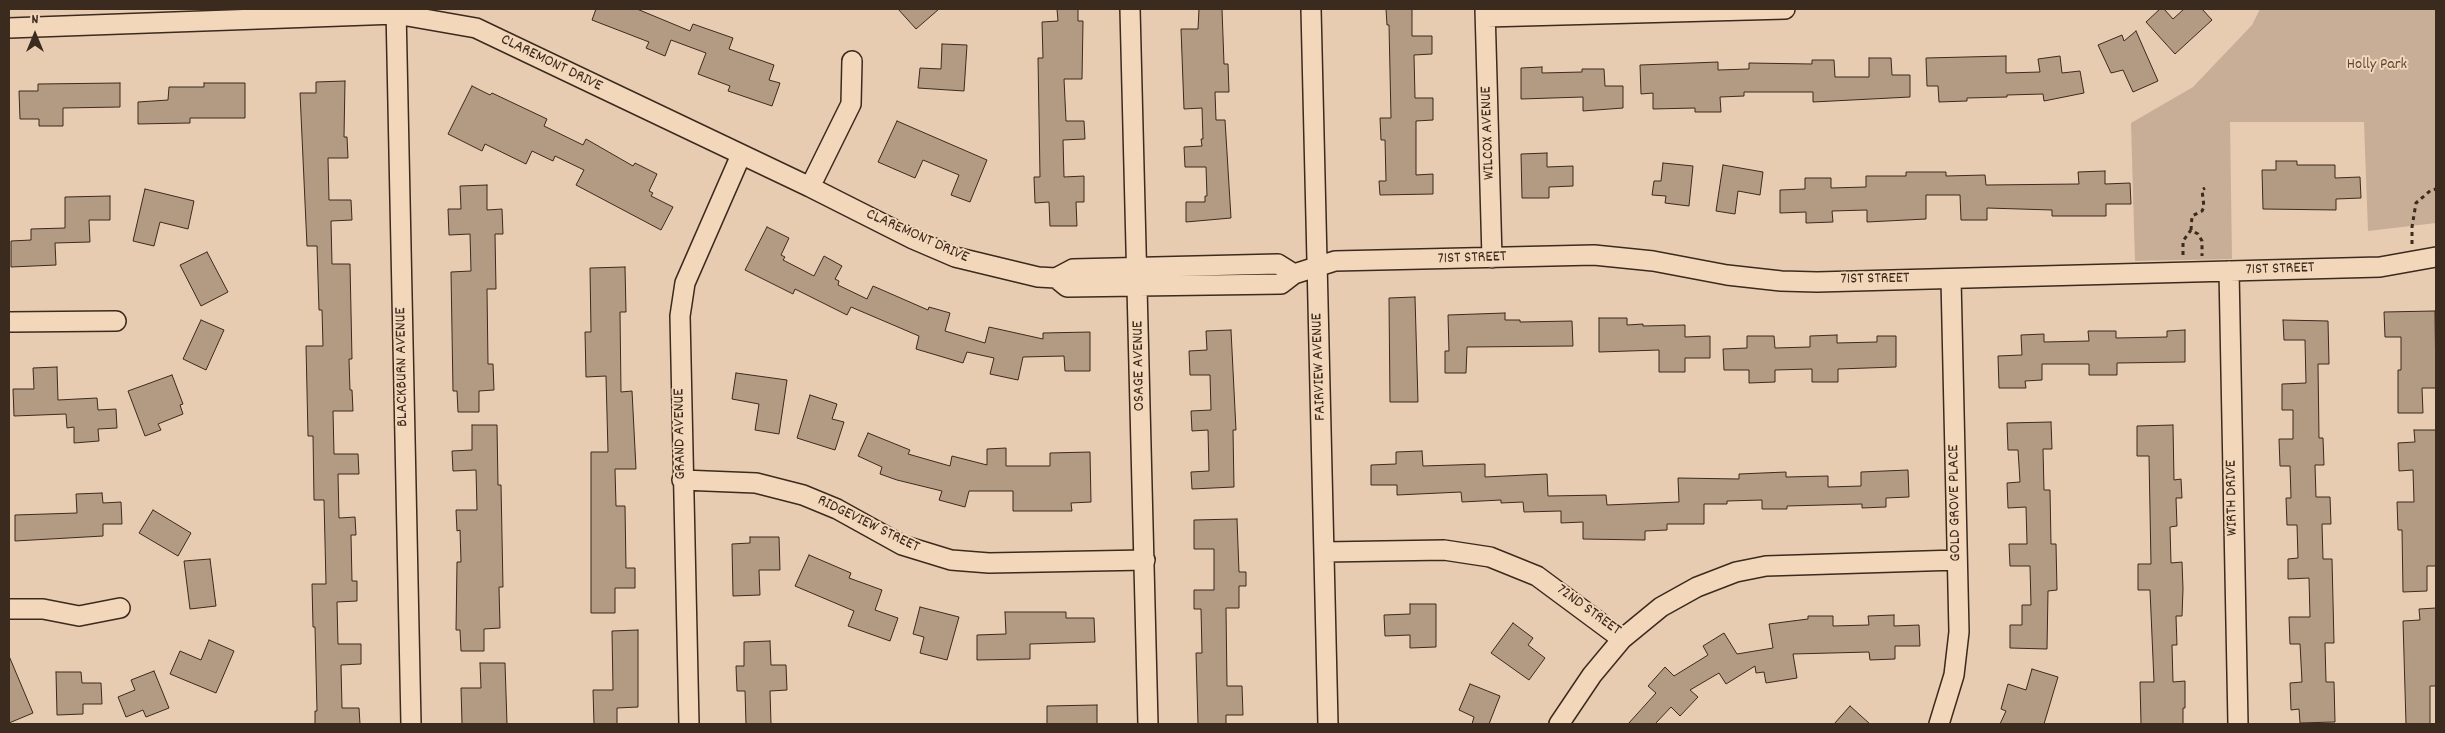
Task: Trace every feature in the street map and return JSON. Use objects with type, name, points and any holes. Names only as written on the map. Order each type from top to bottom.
[{"type":"street","name":"OSAGE AVENUE","points":[[1130,9],[1148,724]]},
{"type":"street","name":"FAIRVIEW AVENUE","points":[[1311,9],[1328,724]]},
{"type":"street","points":[[1485,13],[1785,9]]},
{"type":"street","name":"CLAREMONT DRIVE","points":[[9,28],[396,11],[476,28],[810,187],[913,240],[955,257],[1038,277],[1056,278],[1073,269],[1137,278],[1278,264],[1294,274],[1317,267]]},
{"type":"street","name":"BLACKBURN AVENUE","points":[[396,11],[411,724]]},
{"type":"street","name":"WILCOX AVENUE","points":[[1485,13],[1492,258]]},
{"type":"street","points":[[810,187],[851,104],[852,61]]},
{"type":"street","name":"GRAND AVENUE","points":[[689,724],[679,346],[680,316],[685,283],[741,155]]},
{"type":"street","name":"71ST STREET","points":[[1317,267],[1335,261],[1594,255],[1627,257],[1727,275],[1781,281],[2380,267],[2436,257]]},
{"type":"street","name":"WIRTH DRIVE","points":[[2229,271],[2238,724]]},
{"type":"street","name":"GOLD GROVE PLACE","points":[[1939,724],[1950,694],[1958,649],[1951,278]]},
{"type":"street","points":[[9,322],[116,321]]},
{"type":"street","name":"RIDGEVIEW STREET","points":[[682,480],[756,483],[803,495],[837,509],[902,545],[951,560],[989,564],[1145,560]]},
{"type":"street","name":"72ND STREET","points":[[1325,552],[1444,550],[1490,557],[1537,576],[1622,639],[1672,600],[1696,587],[1736,572],[1784,565],[1957,560]]},
{"type":"street","points":[[9,609],[43,609],[79,616],[120,608]]},
{"type":"street","points":[[1559,724],[1592,675],[1622,639]]},
{"type":"path","points":[[2193,272],[2183,241],[2191,230],[2192,216],[2202,211],[2204,206],[2202,190],[2205,188]]},
{"type":"path","points":[[2413,262],[2412,227],[2416,203],[2431,190],[2436,189]]},
{"type":"path","points":[[2191,230],[2198,234],[2202,241],[2193,272]]},
{"type":"green space","name":"Holly Park","points":[[2260,9],[2436,9],[2436,223],[2368,231],[2364,122],[2230,122],[2232,259],[2135,261],[2131,123],[2193,87],[2252,25]]},
{"type":"building","points":[[596,9],[637,9],[690,31],[693,24],[733,38],[729,49],[774,65],[769,80],[780,83],[772,106],[728,91],[730,86],[698,74],[706,53],[671,40],[665,56],[646,48],[649,42],[592,20]]},
{"type":"building","points":[[898,9],[939,9],[916,29]]},
{"type":"building","points":[[1057,9],[1078,9],[1078,21],[1083,21],[1082,79],[1064,79],[1066,121],[1084,121],[1085,139],[1063,140],[1064,177],[1084,176],[1084,202],[1076,202],[1077,226],[1050,226],[1049,202],[1035,203],[1034,177],[1040,177],[1038,58],[1043,58],[1042,22],[1058,21]]},
{"type":"building","points":[[1199,9],[1222,9],[1224,64],[1228,64],[1229,92],[1215,92],[1216,120],[1225,120],[1231,218],[1186,222],[1186,202],[1205,202],[1205,196],[1207,196],[1206,167],[1185,167],[1184,147],[1202,146],[1201,139],[1203,139],[1202,108],[1184,109],[1181,29],[1198,29]]},
{"type":"building","points":[[1386,9],[1412,9],[1412,36],[1432,36],[1432,54],[1414,55],[1415,98],[1433,98],[1433,120],[1416,121],[1416,175],[1433,174],[1433,194],[1380,195],[1379,181],[1386,181],[1385,140],[1381,140],[1380,118],[1391,118],[1389,25],[1387,25]]},
{"type":"building","points":[[2160,9],[2164,9],[2173,19],[2184,9],[2202,9],[2212,20],[2175,54],[2146,22]]},
{"type":"building","points":[[2136,31],[2158,81],[2133,92],[2123,70],[2111,73],[2098,45],[2122,35],[2124,41]]},
{"type":"building","points":[[942,44],[967,45],[964,91],[918,88],[920,68],[941,69]]},
{"type":"building","points":[[2006,56],[2006,73],[2040,72],[2038,59],[2060,56],[2062,73],[2080,71],[2084,93],[2044,101],[2043,94],[1967,98],[1967,101],[1939,102],[1938,86],[1927,86],[1926,58]]},
{"type":"building","points":[[1869,58],[1891,58],[1892,75],[1910,75],[1910,97],[1813,102],[1813,92],[1744,92],[1744,96],[1720,97],[1721,112],[1695,112],[1695,108],[1653,109],[1653,93],[1641,94],[1640,65],[1718,62],[1718,70],[1749,69],[1749,63],[1812,64],[1812,60],[1834,60],[1835,77],[1869,77]]},
{"type":"building","points":[[1542,67],[1542,73],[1582,72],[1582,69],[1604,69],[1605,86],[1623,86],[1623,108],[1583,111],[1583,97],[1521,99],[1521,68]]},
{"type":"building","points":[[345,81],[344,137],[347,137],[348,158],[328,158],[329,200],[351,200],[352,220],[331,221],[332,264],[350,264],[352,359],[349,359],[353,411],[333,411],[334,454],[358,454],[359,474],[338,474],[339,518],[355,517],[356,535],[351,535],[352,581],[357,581],[357,601],[337,602],[338,644],[361,644],[361,664],[341,665],[342,708],[359,708],[360,724],[315,724],[315,711],[317,711],[312,584],[326,584],[324,500],[314,500],[313,436],[308,436],[306,346],[323,346],[322,310],[319,310],[317,246],[307,246],[300,93],[316,93],[316,82]]},
{"type":"building","points":[[120,83],[120,107],[63,108],[63,126],[39,126],[39,119],[20,119],[19,91],[38,91],[38,84]]},
{"type":"building","points":[[204,83],[245,83],[245,118],[190,118],[190,123],[138,124],[138,102],[168,100],[169,87],[204,87]]},
{"type":"building","points":[[472,86],[490,95],[492,93],[547,119],[544,126],[583,145],[586,139],[633,166],[635,163],[657,174],[649,191],[653,193],[651,196],[673,207],[661,230],[576,185],[584,170],[555,156],[553,161],[532,151],[526,164],[485,144],[482,151],[448,134]]},
{"type":"building","points":[[897,121],[987,160],[970,202],[951,195],[959,175],[923,160],[915,178],[878,162]]},
{"type":"building","points":[[1547,153],[1547,167],[1573,166],[1573,186],[1549,187],[1549,198],[1522,198],[1521,154]]},
{"type":"building","points":[[2276,161],[2297,161],[2297,165],[2335,165],[2335,178],[2360,177],[2361,198],[2336,199],[2336,210],[2263,209],[2262,170],[2276,170]]},
{"type":"building","points":[[1663,163],[1693,166],[1689,206],[1665,203],[1666,196],[1652,195],[1654,181],[1661,181]]},
{"type":"building","points":[[1723,165],[1763,172],[1760,195],[1738,191],[1735,214],[1716,211]]},
{"type":"building","points":[[2105,171],[2105,184],[2130,183],[2131,204],[2106,204],[2106,216],[2052,216],[2052,210],[1987,208],[1987,220],[1961,220],[1960,195],[1926,195],[1926,219],[1867,222],[1867,210],[1832,211],[1833,222],[1806,223],[1806,212],[1780,213],[1780,190],[1805,189],[1805,178],[1831,178],[1831,188],[1866,187],[1866,176],[1906,176],[1906,172],[1946,172],[1946,176],[1985,175],[1986,185],[2079,184],[2078,172]]},
{"type":"building","points":[[487,185],[487,210],[502,209],[503,234],[495,234],[496,289],[487,289],[488,364],[493,364],[494,390],[479,391],[479,412],[458,412],[457,391],[453,391],[451,272],[471,271],[470,234],[449,235],[448,209],[461,209],[460,186]]},
{"type":"building","points":[[145,189],[194,201],[188,229],[160,222],[154,246],[133,241]]},
{"type":"building","points":[[110,196],[110,220],[89,220],[90,242],[55,243],[56,265],[11,267],[11,241],[31,240],[31,229],[65,228],[65,197]]},
{"type":"building","points":[[767,227],[789,238],[781,255],[785,257],[783,260],[814,276],[824,256],[842,266],[835,279],[839,281],[838,285],[867,299],[873,286],[928,310],[929,307],[950,313],[945,331],[985,343],[989,327],[1043,339],[1043,333],[1090,332],[1090,371],[1065,371],[1064,356],[1023,357],[1018,380],[990,374],[994,358],[967,352],[963,363],[916,349],[919,336],[851,307],[847,315],[795,289],[793,294],[745,270]]},
{"type":"building","points":[[207,252],[228,292],[201,306],[180,265]]},
{"type":"building","points":[[625,267],[626,312],[620,312],[621,392],[632,391],[636,469],[615,469],[616,506],[625,506],[626,568],[635,568],[635,588],[615,588],[615,613],[591,613],[591,452],[608,452],[606,376],[586,377],[585,332],[591,332],[590,268]]},
{"type":"building","points":[[1415,297],[1418,402],[1390,402],[1389,298]]},
{"type":"building","points":[[2435,311],[2436,388],[2422,388],[2423,413],[2398,413],[2398,370],[2401,370],[2401,337],[2385,337],[2384,312]]},
{"type":"building","points":[[1505,313],[1505,320],[1520,320],[1520,322],[1572,321],[1573,346],[1467,347],[1466,373],[1445,373],[1445,351],[1449,351],[1448,315]]},
{"type":"building","points":[[1599,318],[1627,318],[1627,325],[1685,325],[1685,337],[1710,336],[1710,358],[1685,358],[1685,372],[1659,372],[1659,350],[1599,352]]},
{"type":"building","points":[[201,320],[224,330],[206,370],[183,359]]},
{"type":"building","points":[[2283,320],[2328,321],[2329,364],[2318,364],[2319,438],[2323,438],[2324,465],[2315,465],[2316,497],[2330,497],[2331,524],[2322,524],[2323,559],[2332,559],[2334,643],[2325,643],[2326,682],[2334,682],[2335,722],[2300,723],[2299,709],[2291,710],[2290,683],[2302,682],[2300,644],[2290,644],[2289,617],[2310,617],[2309,578],[2288,579],[2288,559],[2298,558],[2297,525],[2287,525],[2286,498],[2291,498],[2290,466],[2280,466],[2279,439],[2293,439],[2293,410],[2282,410],[2282,384],[2306,383],[2305,340],[2284,340]]},
{"type":"building","points":[[1231,330],[1236,430],[1233,430],[1234,487],[1192,489],[1191,472],[1209,471],[1208,430],[1192,431],[1191,411],[1211,410],[1210,375],[1190,375],[1189,351],[1207,350],[1206,331]]},
{"type":"building","points":[[2185,330],[2185,362],[2117,363],[2117,375],[2089,375],[2089,364],[2042,364],[2042,380],[2025,381],[2026,388],[1999,388],[1998,356],[2022,355],[2021,335],[2044,334],[2044,342],[2089,341],[2088,331],[2116,331],[2116,338],[2167,337],[2167,331]]},
{"type":"building","points":[[1837,335],[1837,343],[1877,342],[1877,336],[1896,336],[1896,367],[1838,369],[1838,382],[1812,382],[1812,369],[1775,370],[1775,382],[1749,383],[1749,370],[1724,370],[1723,349],[1747,348],[1747,336],[1774,336],[1775,348],[1810,347],[1810,336]]},
{"type":"building","points":[[57,367],[58,400],[97,398],[98,410],[116,409],[117,428],[98,429],[99,441],[74,443],[74,427],[67,428],[66,414],[14,416],[13,389],[34,389],[33,368]]},
{"type":"building","points":[[736,373],[787,380],[779,434],[755,430],[759,404],[732,399]]},
{"type":"building","points":[[172,375],[183,404],[180,405],[183,414],[158,424],[161,430],[145,436],[128,391]]},
{"type":"building","points":[[810,395],[837,404],[832,419],[844,422],[835,450],[797,438]]},
{"type":"building","points":[[2051,422],[2052,449],[2043,449],[2044,490],[2050,490],[2051,544],[2056,544],[2057,590],[2048,591],[2047,649],[2010,648],[2010,625],[2022,625],[2022,605],[2031,605],[2030,566],[2010,566],[2009,544],[2027,544],[2026,507],[2008,508],[2007,483],[2020,482],[2018,450],[2008,450],[2007,423]]},
{"type":"building","points":[[472,425],[497,425],[498,485],[501,485],[503,587],[499,587],[500,628],[484,629],[484,651],[461,651],[460,630],[456,630],[457,562],[461,562],[460,530],[457,531],[456,510],[477,510],[476,470],[453,471],[452,451],[472,450]]},
{"type":"building","points":[[2173,425],[2174,480],[2181,479],[2182,498],[2176,498],[2177,526],[2170,527],[2171,563],[2182,562],[2183,589],[2182,616],[2176,616],[2177,645],[2172,645],[2173,682],[2185,681],[2185,708],[2183,708],[2183,724],[2141,724],[2140,682],[2154,682],[2150,590],[2138,590],[2138,564],[2151,564],[2149,456],[2137,456],[2137,426]]},
{"type":"building","points":[[2414,430],[2436,430],[2436,566],[2427,566],[2427,591],[2403,592],[2402,530],[2398,530],[2397,502],[2414,502],[2413,470],[2399,471],[2398,443],[2415,442]]},
{"type":"building","points":[[868,433],[910,450],[908,454],[950,466],[952,456],[987,465],[987,449],[1006,448],[1006,466],[1050,466],[1050,453],[1090,452],[1091,502],[1071,503],[1072,511],[1013,511],[1013,491],[969,491],[965,507],[939,500],[942,491],[880,474],[882,467],[858,456]]},
{"type":"building","points":[[1422,451],[1423,466],[1485,464],[1485,477],[1547,474],[1548,496],[1606,495],[1607,505],[1679,502],[1678,478],[1739,479],[1739,474],[1786,472],[1786,477],[1828,476],[1828,487],[1861,486],[1861,472],[1908,470],[1909,497],[1886,498],[1886,507],[1862,508],[1862,504],[1787,506],[1787,509],[1762,509],[1762,500],[1727,501],[1727,504],[1704,504],[1704,524],[1667,524],[1667,530],[1645,531],[1645,540],[1583,539],[1583,522],[1561,523],[1561,511],[1524,512],[1523,502],[1501,503],[1501,500],[1462,502],[1461,492],[1397,495],[1397,485],[1371,485],[1371,465],[1396,464],[1396,452]]},
{"type":"building","points":[[102,493],[103,503],[121,502],[122,524],[103,524],[103,536],[15,541],[15,515],[77,513],[76,494]]},
{"type":"building","points":[[153,510],[191,533],[178,556],[139,533]]},
{"type":"building","points":[[1237,519],[1239,572],[1246,572],[1246,586],[1239,586],[1239,608],[1226,608],[1227,686],[1242,686],[1243,715],[1226,715],[1226,724],[1198,724],[1196,653],[1202,653],[1201,609],[1194,609],[1194,590],[1214,590],[1214,549],[1194,549],[1194,520]]},
{"type":"building","points":[[750,537],[779,537],[780,570],[759,570],[760,595],[733,596],[732,544],[750,543]]},
{"type":"building","points":[[809,555],[851,573],[849,578],[882,590],[875,610],[898,618],[890,641],[848,626],[854,611],[795,586]]},
{"type":"building","points":[[210,559],[216,606],[190,609],[184,561]]},
{"type":"building","points":[[1410,604],[1436,604],[1436,647],[1410,648],[1410,635],[1385,636],[1384,615],[1410,614]]},
{"type":"building","points":[[920,607],[959,617],[947,660],[920,653],[924,637],[913,634]]},
{"type":"building","points":[[2436,608],[2436,686],[2430,686],[2430,724],[2406,724],[2403,621],[2420,620],[2419,609]]},
{"type":"building","points":[[1005,612],[1066,612],[1066,618],[1094,618],[1095,642],[1030,644],[1030,659],[977,660],[977,635],[1006,634]]},
{"type":"building","points":[[1894,615],[1894,626],[1919,625],[1920,646],[1895,646],[1895,659],[1870,660],[1869,652],[1793,654],[1797,678],[1766,683],[1764,672],[1756,673],[1755,666],[1726,684],[1719,673],[1690,690],[1698,697],[1680,716],[1671,707],[1655,724],[1628,724],[1656,693],[1648,686],[1665,667],[1674,676],[1708,655],[1703,646],[1724,633],[1737,654],[1773,648],[1769,624],[1808,619],[1808,616],[1833,616],[1833,626],[1869,625],[1868,616]]},
{"type":"building","points":[[1513,623],[1533,638],[1528,645],[1545,658],[1529,680],[1491,653]]},
{"type":"building","points":[[638,630],[638,707],[617,708],[617,724],[594,724],[593,690],[613,690],[612,631]]},
{"type":"building","points":[[209,640],[234,651],[216,693],[170,674],[180,651],[201,660]]},
{"type":"building","points":[[770,641],[771,665],[786,665],[787,690],[770,691],[771,724],[746,724],[745,691],[737,691],[736,666],[744,666],[744,642]]},
{"type":"building","points":[[9,656],[33,713],[9,723]]},
{"type":"building","points":[[480,663],[505,663],[507,724],[462,724],[461,688],[481,688]]},
{"type":"building","points":[[2032,669],[2058,677],[2044,724],[2000,724],[2006,711],[2001,709],[2008,684],[2026,690]]},
{"type":"building","points":[[154,671],[169,708],[146,717],[143,710],[126,717],[118,697],[135,690],[131,680]]},
{"type":"building","points":[[56,672],[81,672],[82,683],[101,683],[102,704],[83,704],[83,714],[57,715]]},
{"type":"building","points":[[1470,684],[1500,696],[1489,724],[1472,724],[1474,717],[1459,710]]},
{"type":"building","points":[[1097,705],[1097,724],[1047,724],[1047,706]]},
{"type":"building","points":[[1850,706],[1870,724],[1834,724]]}]
